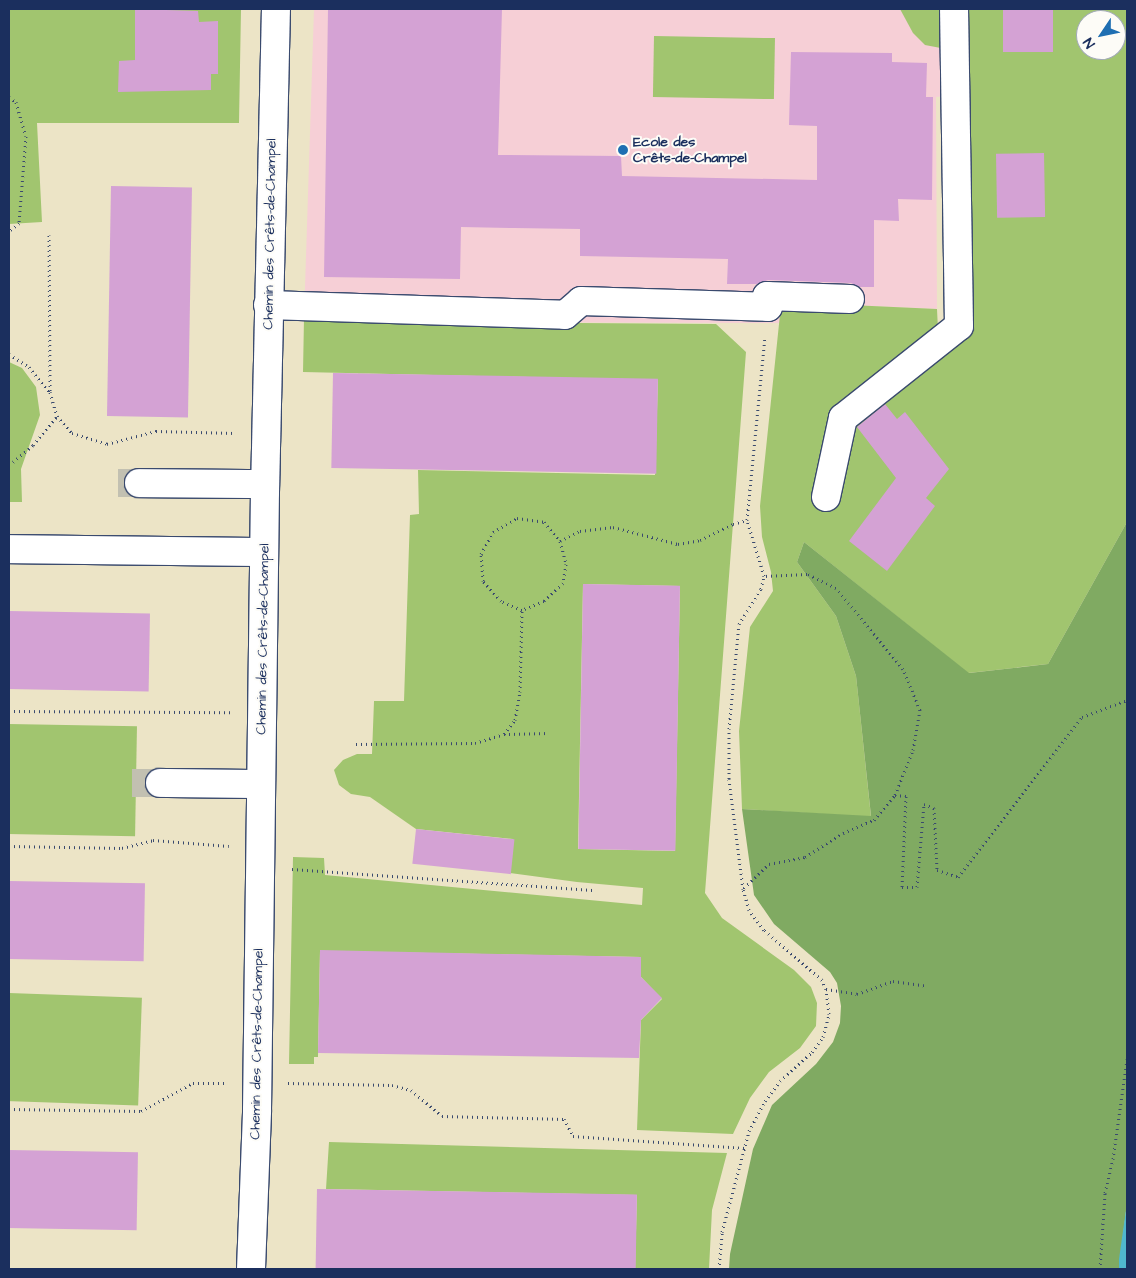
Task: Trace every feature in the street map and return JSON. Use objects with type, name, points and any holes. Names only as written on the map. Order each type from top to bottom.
[{"type":"street","name":"Chemin des Crêts-de-Champel","points":[[251,1269],[257,1110],[268,305],[276,9]]},
{"type":"street","points":[[826,497],[844,418],[934,348],[959,326],[954,9]]},
{"type":"street","points":[[268,305],[566,315],[581,301],[768,307],[768,296],[850,299]]},
{"type":"street","points":[[139,483],[265,484]]},
{"type":"street","points":[[9,549],[264,552]]},
{"type":"street","points":[[160,783],[261,784]]},
{"type":"path","points":[[9,97],[16,102],[26,136],[19,223],[9,230]]},
{"type":"path","points":[[49,235],[50,392],[57,416],[72,433],[107,444],[156,431],[238,433]]},
{"type":"path","points":[[719,1269],[722,1232],[749,1131],[765,1101],[780,1081],[812,1052],[823,1037],[829,1014],[826,989],[815,972],[764,930],[748,910],[743,889],[729,779],[729,729],[739,624],[761,589],[764,576],[747,520],[768,307]]},
{"type":"path","points":[[9,354],[30,367],[50,392]]},
{"type":"path","points":[[9,463],[13,462],[33,445],[57,416]]},
{"type":"path","points":[[516,518],[544,522],[560,541],[566,564],[563,583],[544,601],[522,610],[501,601],[483,581],[480,554],[493,532],[516,518]]},
{"type":"path","points":[[560,541],[580,531],[613,527],[678,544],[700,540],[733,524],[747,520]]},
{"type":"path","points":[[743,889],[769,864],[805,856],[843,833],[874,820],[895,795],[914,750],[920,710],[903,669],[836,588],[807,574],[764,576]]},
{"type":"path","points":[[504,734],[514,720],[520,692],[522,610]]},
{"type":"path","points":[[895,795],[906,796],[902,886],[917,887],[924,804],[934,808],[937,870],[958,877],[1082,717],[1127,700]]},
{"type":"path","points":[[9,711],[232,712]]},
{"type":"path","points":[[356,744],[476,743],[504,734],[549,733]]},
{"type":"path","points":[[9,846],[122,848],[153,840],[230,846]]},
{"type":"path","points":[[286,869],[592,890]]},
{"type":"path","points":[[826,989],[857,994],[893,981],[927,986]]},
{"type":"path","points":[[1100,1269],[1105,1193],[1113,1159],[1127,1059]]},
{"type":"path","points":[[9,1109],[141,1112],[193,1083],[225,1083]]},
{"type":"path","points":[[282,1083],[392,1085],[411,1090],[442,1116],[564,1119],[573,1136],[745,1148]]},
{"type":"shaded area","name":"Ecole des Crêts-de-Champel","points":[[314,9],[945,9],[947,96],[936,97],[937,309],[850,305],[781,305],[781,323],[421,322],[304,318]]},
{"type":"green space","points":[[9,9],[241,9],[239,123],[37,123],[42,222],[9,224]]},
{"type":"green space","points":[[900,9],[945,9],[946,49],[925,45],[913,33]]},
{"type":"green space","points":[[965,9],[1127,9],[1127,522],[1048,664],[968,673],[804,542],[797,562],[836,616],[856,676],[871,817],[742,809],[739,731],[750,627],[773,591],[771,572],[762,537],[760,506],[781,305],[850,305],[937,309],[938,330],[970,337]]},
{"type":"green space","points":[[654,36],[775,38],[774,99],[653,97]]},
{"type":"green space","points":[[304,318],[421,322],[716,324],[746,352],[705,893],[722,918],[794,970],[811,987],[817,1003],[816,1026],[800,1048],[769,1072],[750,1098],[733,1134],[637,1130],[641,1020],[662,999],[641,977],[641,957],[320,951],[318,1057],[314,1057],[314,1064],[289,1064],[293,857],[324,858],[325,875],[642,905],[643,888],[510,873],[513,839],[416,829],[370,797],[351,794],[339,785],[334,770],[343,760],[357,754],[372,754],[374,701],[404,701],[410,515],[419,514],[418,470],[655,475],[658,380],[303,372]],"holes":[[[583,584],[680,586],[675,851],[578,849]]]},
{"type":"green space","points":[[9,362],[22,368],[36,387],[40,415],[21,469],[22,502],[9,502]]},
{"type":"green space","points":[[1127,522],[1127,1203],[1119,1269],[729,1269],[730,1254],[753,1149],[772,1105],[816,1064],[833,1042],[840,1023],[841,1006],[837,983],[830,972],[774,924],[754,895],[742,809],[871,816],[856,676],[836,616],[797,562],[804,542],[969,673],[1048,664]]},
{"type":"green space","points":[[9,724],[137,726],[135,836],[9,834]]},
{"type":"green space","points":[[9,993],[142,998],[138,1106],[9,1101]]},
{"type":"green space","points":[[329,1142],[727,1153],[712,1210],[709,1269],[635,1269],[637,1195],[326,1189]]},
{"type":"water","points":[[1127,1203],[1127,1269],[1119,1269],[1119,1259]]},
{"type":"building","points":[[135,9],[198,11],[199,22],[218,21],[218,74],[211,74],[211,90],[118,92],[119,61],[135,60]]},
{"type":"building","points":[[328,9],[502,9],[498,155],[621,156],[622,176],[817,180],[817,126],[789,125],[791,52],[892,53],[892,62],[927,63],[926,97],[933,97],[932,200],[898,199],[899,221],[874,220],[874,287],[859,287],[851,283],[768,280],[757,284],[727,284],[728,259],[580,256],[580,229],[461,227],[460,279],[324,277]]},
{"type":"building","points":[[1003,9],[1053,9],[1053,52],[1003,52]]},
{"type":"building","points":[[1044,153],[1045,217],[997,218],[996,154]]},
{"type":"building","points":[[111,186],[192,187],[188,417],[107,416]]},
{"type":"building","points":[[333,373],[658,379],[656,474],[331,468]]},
{"type":"building","points":[[885,404],[897,419],[905,412],[949,469],[926,498],[935,506],[887,571],[849,541],[896,478],[857,427]]},
{"type":"building","points":[[583,584],[680,586],[675,851],[578,849]]},
{"type":"building","points":[[9,611],[150,613],[149,691],[9,689]]},
{"type":"building","points":[[416,829],[514,839],[511,874],[412,864]]},
{"type":"building","points":[[9,881],[145,883],[144,961],[9,959]]},
{"type":"building","points":[[320,950],[641,957],[641,977],[662,998],[641,1020],[639,1058],[318,1053]]},
{"type":"building","points":[[9,1150],[138,1152],[137,1230],[9,1228]]},
{"type":"building","points":[[317,1189],[637,1195],[636,1269],[316,1269]]},
{"type":"tunnel","points":[[118,483],[139,483]]},
{"type":"tunnel","points":[[132,783],[160,783]]},
{"type":"place","name":"Ecole des Crêts-de-Champel","points":[[623,150]]}]
